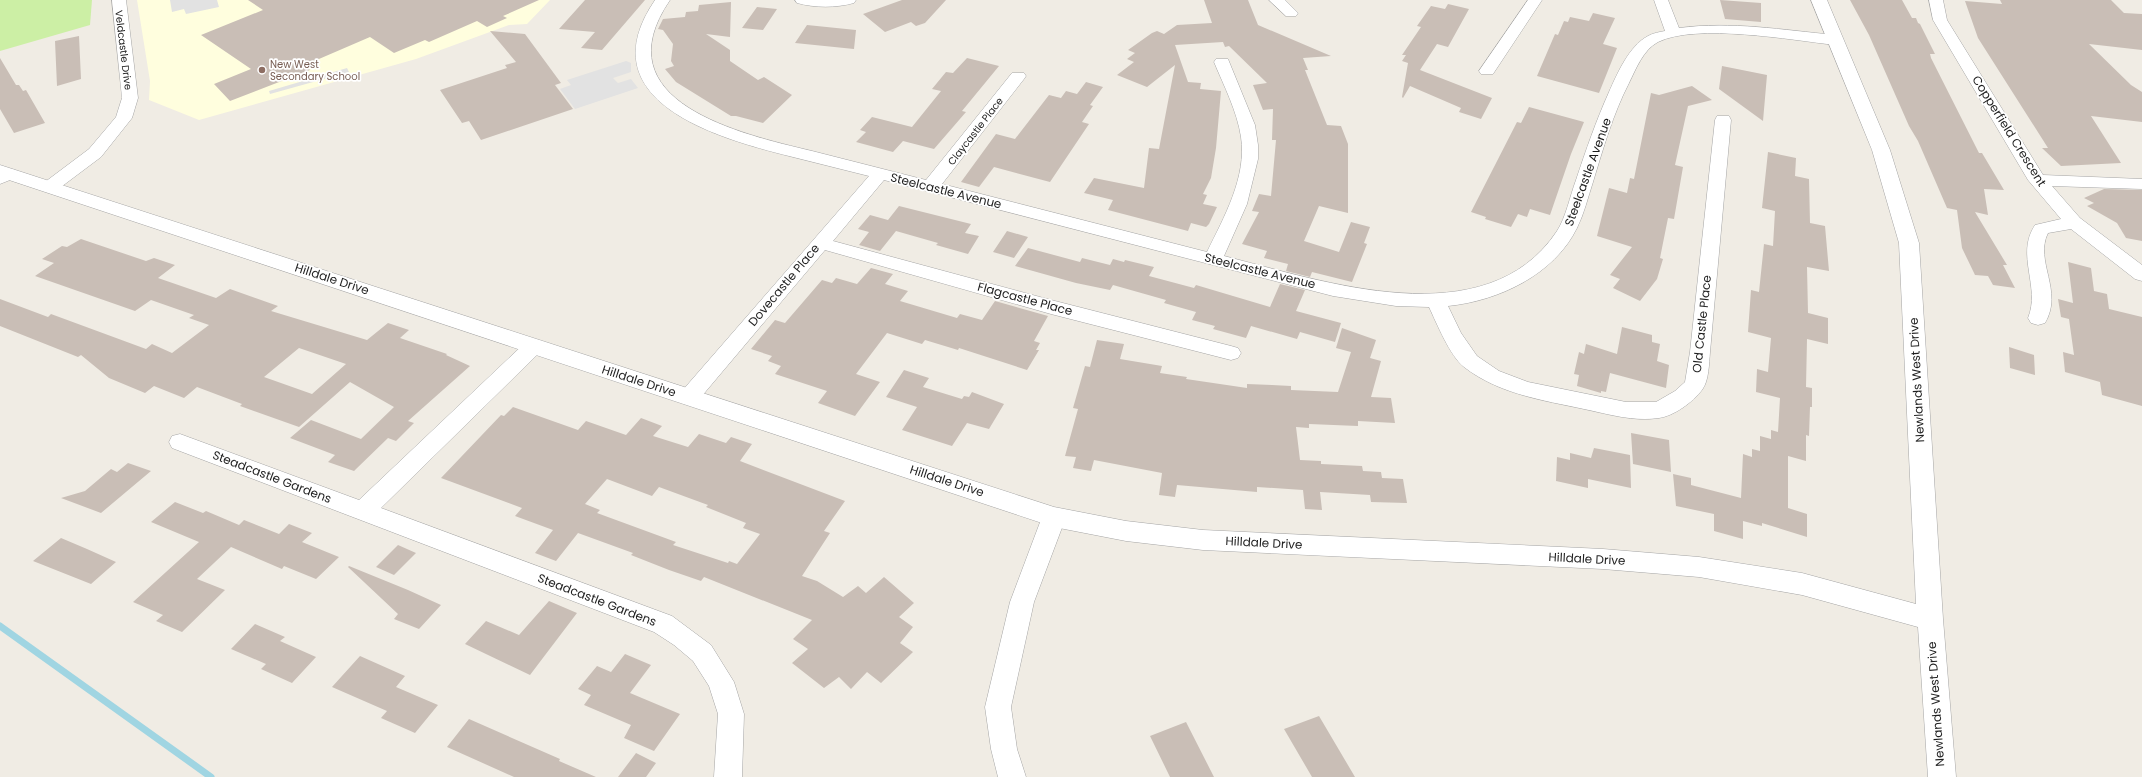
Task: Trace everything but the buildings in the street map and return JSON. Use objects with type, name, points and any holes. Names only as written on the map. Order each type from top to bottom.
[{"type":"street","name":"Veldcastle Drive","points":[[51,186],[95,154],[124,118],[130,98],[119,0]]},
{"type":"street","name":"Steelcastle Avenue","points":[[663,0],[658,6],[644,41],[644,65],[660,93],[680,110],[704,124],[740,139],[931,186],[1313,285],[1378,298],[1436,301],[1484,292],[1518,278],[1549,254],[1566,233],[1621,82],[1635,55],[1648,41],[1673,32],[1706,29],[1835,40]]},
{"type":"street","points":[[802,0],[826,2],[849,0]]},
{"type":"street","points":[[1276,0],[1291,13]]},
{"type":"street","points":[[1487,71],[1535,0]]},
{"type":"street","points":[[1661,0],[1673,32]]},
{"type":"street","name":"Newlands West Drive","points":[[1819,0],[1890,172],[1901,206],[1909,243],[1930,619],[1942,777]]},
{"type":"street","name":"Copperfield Crescent","points":[[1936,0],[1940,20],[2037,180],[2074,222],[2142,276]]},
{"type":"street","points":[[1213,260],[1236,212],[1244,186],[1250,144],[1246,126],[1222,62]]},
{"type":"street","name":"Claycastle Place","points":[[931,186],[1018,76]]},
{"type":"street","name":"Old Castle Place","points":[[1436,301],[1452,335],[1470,362],[1492,376],[1525,389],[1626,410],[1659,410],[1682,397],[1695,385],[1723,120]]},
{"type":"street","name":"Hilldale Drive","points":[[3,174],[51,186],[1054,517],[1126,531],[1203,540],[1602,559],[1699,567],[1802,584],[1930,619]]},
{"type":"street","name":"Dovecastle Place","points":[[690,397],[880,174]]},
{"type":"street","points":[[2037,180],[2142,184]]},
{"type":"street","points":[[2038,318],[2044,301],[2035,247],[2036,236],[2041,229],[2074,222]]},
{"type":"street","name":"Flagcastle Place","points":[[820,243],[1046,305],[1231,353]]},
{"type":"street","points":[[363,512],[534,346]]},
{"type":"street","name":"Steadcastle Gardens","points":[[180,442],[662,624],[683,637],[702,653],[721,682],[731,714],[728,777]]},
{"type":"street","points":[[1012,777],[1004,749],[998,707],[1022,602],[1054,517]]},
{"type":"shaded area","name":"New West Secondary School","points":[[137,0],[550,0],[527,24],[509,25],[416,59],[199,120],[149,100],[150,81]]},
{"type":"shaded area","points":[[170,0],[217,0],[219,7],[186,14],[184,9],[172,12]]},
{"type":"shaded area","points":[[626,61],[631,63],[631,72],[613,78],[618,83],[631,79],[638,88],[575,109],[560,89],[571,85],[567,80]]},
{"type":"shaded area","points":[[347,68],[349,72],[270,94],[269,91]]},
{"type":"green space","points":[[0,0],[92,0],[90,25],[0,51]]},
{"type":"waterway","points":[[0,626],[211,777]]},
{"type":"place","name":"New West Secondary School","points":[[262,70]]}]
